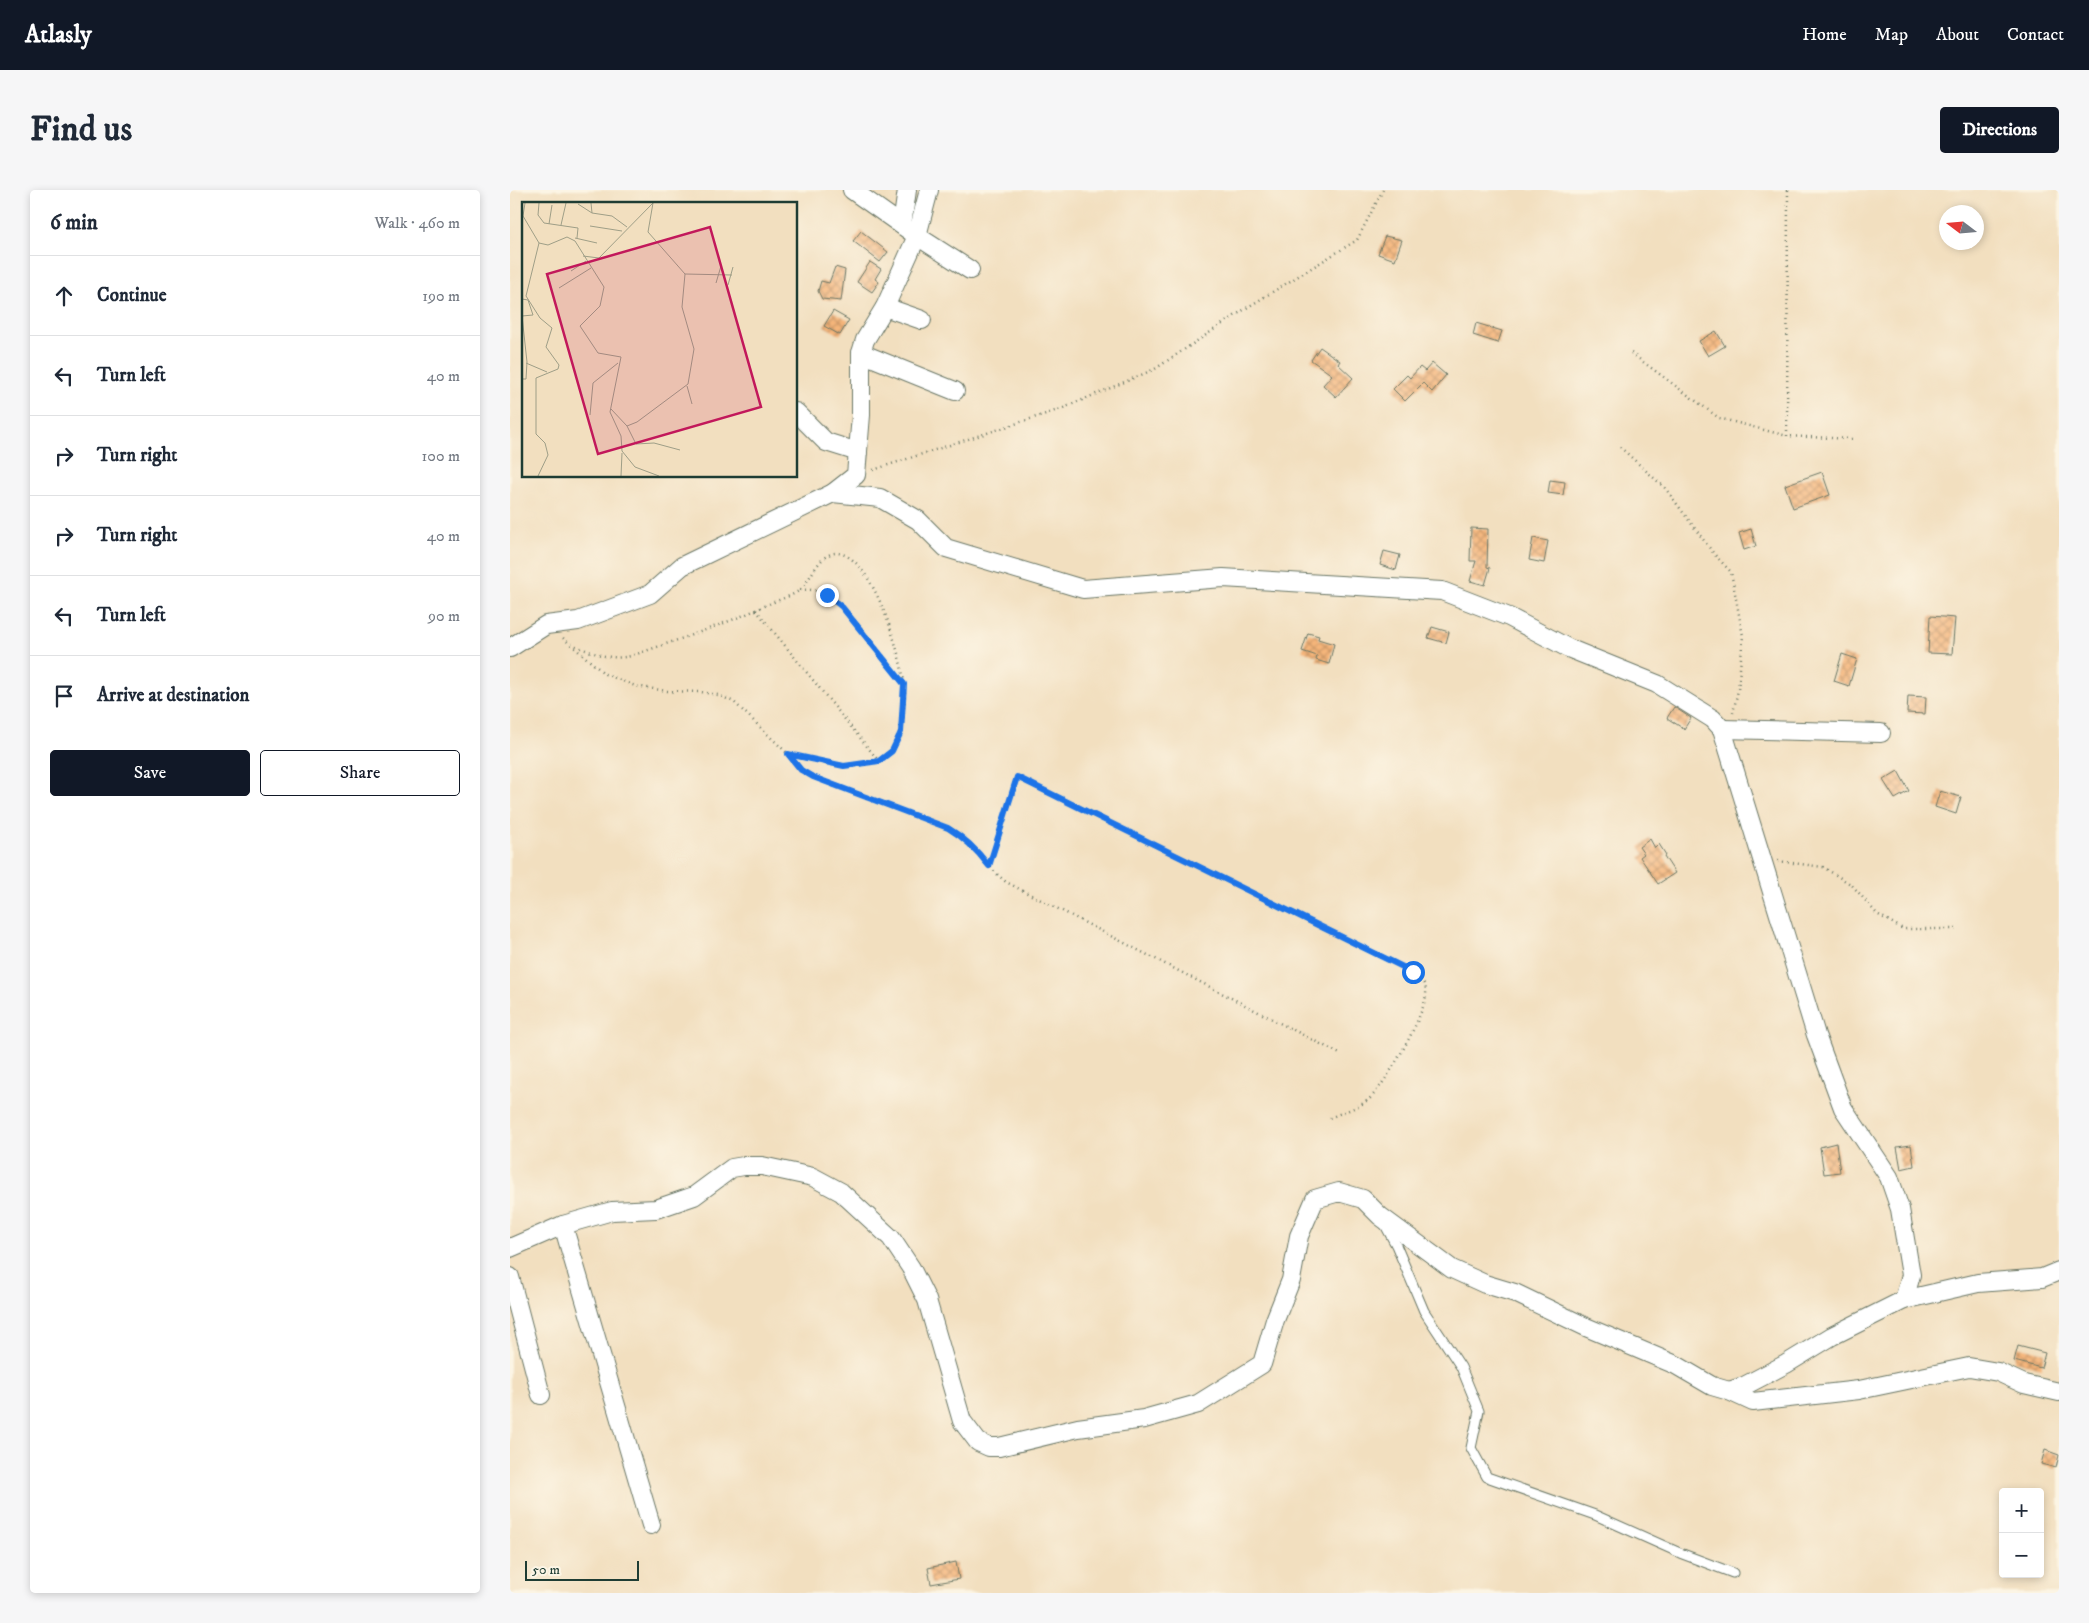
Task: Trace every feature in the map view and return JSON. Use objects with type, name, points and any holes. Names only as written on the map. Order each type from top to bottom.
[{"type":"street","points":[[852,190],[917,236],[970,270]]},
{"type":"street","points":[[902,225],[907,190]]},
{"type":"street","points":[[510,648],[546,625],[578,621],[650,594],[682,566],[833,493],[856,475],[862,415],[861,353],[865,340],[885,307],[917,236],[929,190]]},
{"type":"street","points":[[885,307],[922,320]]},
{"type":"street","points":[[861,353],[955,391]]},
{"type":"street","points":[[798,414],[826,442],[858,452]]},
{"type":"street","points":[[833,493],[880,498],[918,520],[946,548],[1083,589],[1223,578],[1442,592],[1509,617],[1568,648],[1657,684],[1713,719],[1722,729],[1816,1034],[1842,1108],[1889,1177],[1900,1209],[1911,1275],[1904,1300]]},
{"type":"street","points":[[1722,729],[1880,733]]},
{"type":"street","points":[[510,1248],[563,1225],[612,1210],[656,1210],[694,1196],[732,1168],[762,1166],[813,1178],[841,1192],[892,1238],[911,1268],[927,1300],[962,1421],[978,1442],[990,1447],[999,1447],[1078,1428],[1144,1419],[1198,1404],[1262,1364],[1275,1320],[1291,1280],[1299,1236],[1315,1199],[1339,1192],[1362,1199],[1380,1216],[1452,1270],[1485,1284],[1515,1293],[1586,1327],[1676,1365],[1712,1386],[1754,1402],[1859,1390],[1968,1368],[1998,1372],[2024,1384],[2059,1392]]},
{"type":"street","points":[[563,1225],[651,1525]]},
{"type":"street","points":[[1729,1391],[1744,1386],[1786,1364],[1832,1336],[1904,1300],[1978,1282],[2042,1278],[2059,1271]]},
{"type":"street","points":[[510,1277],[541,1395]]},
{"type":"lane","points":[[1380,1216],[1396,1245],[1424,1311],[1461,1367],[1480,1411],[1470,1448],[1487,1477],[1595,1515],[1680,1553],[1733,1573]]},
{"type":"path","points":[[856,475],[1061,409],[1155,369],[1248,307],[1357,240],[1383,190]]},
{"type":"path","points":[[1787,436],[1788,190]]},
{"type":"path","points":[[1632,353],[1718,418],[1787,436],[1852,439]]},
{"type":"path","points":[[1620,447],[1665,488],[1714,554],[1731,572],[1744,636],[1738,690],[1731,720],[1722,729]]},
{"type":"path","points":[[788,754],[844,766],[879,761],[892,751],[901,732],[904,684],[894,639],[872,582],[856,561],[845,555],[835,553],[826,556],[800,590]]},
{"type":"path","points":[[569,644],[606,657],[618,659],[719,625],[800,590],[812,589],[827,595],[842,607],[904,684]]},
{"type":"path","points":[[756,610],[879,761]]},
{"type":"path","points":[[546,625],[605,674],[635,686],[668,691],[701,692],[718,695],[734,702],[788,754],[801,770],[813,777],[948,828],[975,848],[989,866],[1006,882],[1340,1054]]},
{"type":"path","points":[[989,866],[1017,777],[1413,972],[1422,980],[1426,990],[1426,1001],[1408,1040],[1383,1083],[1368,1100],[1330,1118]]},
{"type":"path","points":[[1762,859],[1823,868],[1852,885],[1877,914],[1903,929],[1956,929]]},
{"type":"building","points":[[861,231],[888,252],[880,262],[853,241]]},
{"type":"building","points":[[1385,236],[1402,240],[1395,260],[1378,254]]},
{"type":"building","points":[[870,262],[881,269],[875,279],[879,282],[872,292],[857,282]]},
{"type":"building","points":[[835,267],[845,270],[841,301],[822,299],[818,291],[821,281],[829,283]]},
{"type":"building","points":[[833,311],[849,320],[840,335],[824,326]]},
{"type":"building","points":[[1476,323],[1502,331],[1498,343],[1473,335]]},
{"type":"building","points":[[1716,331],[1725,346],[1708,356],[1699,341]]},
{"type":"building","points":[[1320,347],[1340,361],[1338,364],[1353,378],[1336,397],[1323,385],[1332,375],[1311,360]]},
{"type":"building","points":[[1432,363],[1446,375],[1432,392],[1423,383],[1405,401],[1393,389],[1407,375],[1410,378],[1420,367],[1425,371]]},
{"type":"building","points":[[1822,472],[1830,495],[1793,508],[1785,485]]},
{"type":"building","points":[[1550,480],[1565,482],[1563,495],[1548,493]]},
{"type":"building","points":[[1471,528],[1488,529],[1487,567],[1490,568],[1485,585],[1470,581],[1476,561],[1470,561]]},
{"type":"building","points":[[1751,529],[1756,546],[1744,550],[1739,533]]},
{"type":"building","points":[[1533,538],[1548,541],[1544,563],[1529,560]]},
{"type":"building","points":[[1384,551],[1400,555],[1396,570],[1380,565]]},
{"type":"building","points":[[1930,616],[1955,618],[1952,654],[1928,653]]},
{"type":"building","points":[[1432,627],[1449,632],[1446,643],[1428,638]]},
{"type":"building","points":[[1308,633],[1319,636],[1318,639],[1334,644],[1329,664],[1316,660],[1317,656],[1302,651]]},
{"type":"building","points":[[1842,654],[1857,659],[1849,686],[1834,681]]},
{"type":"building","points":[[1908,696],[1926,697],[1925,714],[1907,713]]},
{"type":"building","points":[[1674,707],[1691,718],[1684,729],[1667,718]]},
{"type":"building","points":[[1898,771],[1909,791],[1895,799],[1883,780]]},
{"type":"building","points":[[1940,791],[1961,797],[1956,814],[1935,807]]},
{"type":"building","points":[[1650,839],[1655,848],[1659,844],[1675,873],[1658,884],[1640,857],[1644,854],[1639,847]]},
{"type":"building","points":[[1836,1143],[1840,1172],[1824,1174],[1820,1147]]},
{"type":"building","points":[[1911,1145],[1914,1166],[1901,1169],[1897,1147]]},
{"type":"building","points":[[2018,1346],[2045,1353],[2041,1368],[2014,1361]]},
{"type":"building","points":[[2045,1450],[2059,1455],[2056,1468],[2041,1464]]},
{"type":"building","points":[[956,1562],[959,1579],[931,1584],[928,1568]]},
{"type":"route","points":[[827,595],[842,607],[904,684],[901,732],[892,751],[879,761],[844,766],[788,754],[801,770],[813,777],[948,828],[975,848],[989,866],[1017,777],[1413,972]]}]
